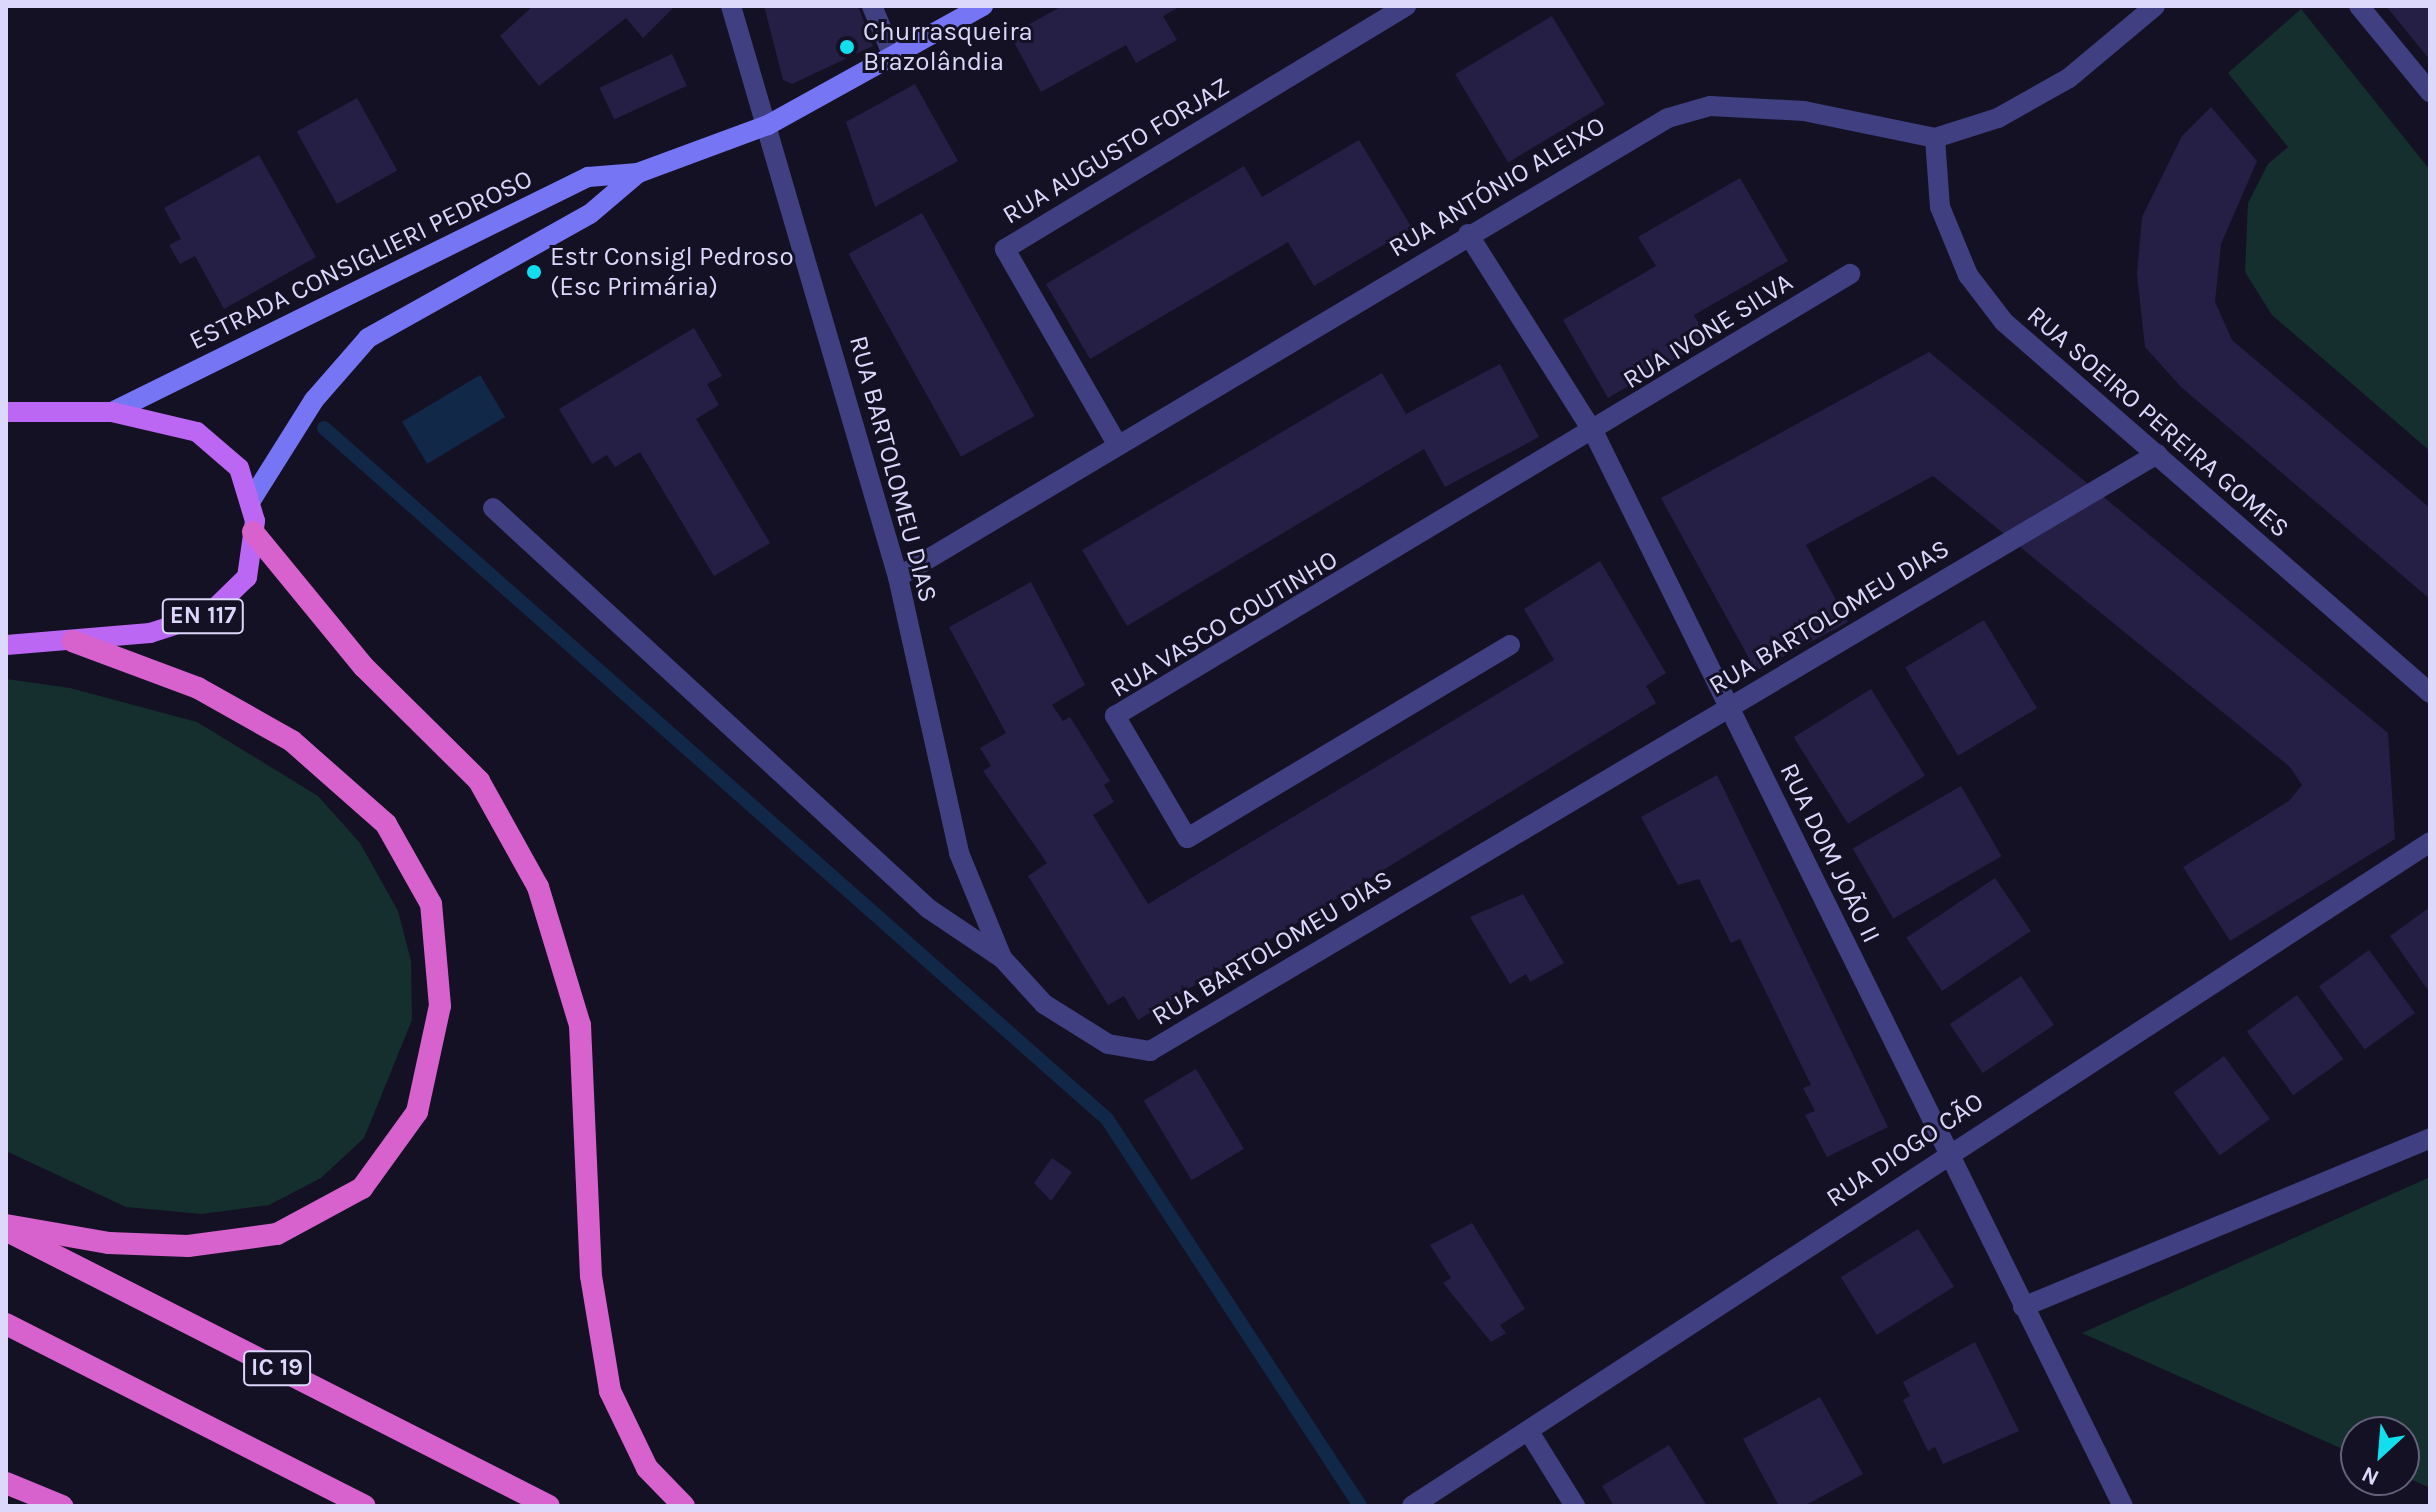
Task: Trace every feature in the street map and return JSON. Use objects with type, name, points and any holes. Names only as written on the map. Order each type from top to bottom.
[{"type":"highway","points":[[253,532],[364,667],[479,781],[538,887],[580,1025],[591,1276],[610,1391],[647,1468],[684,1506]]},
{"type":"highway","points":[[6,1228],[109,1243],[188,1246],[277,1234],[362,1188],[417,1112],[440,1006],[431,904],[386,824],[292,741],[198,688],[72,641]]},
{"type":"highway","name":"IC 19","points":[[6,1228],[549,1506]]},
{"type":"highway","points":[[6,1324],[364,1506]]},
{"type":"highway","points":[[298,1472],[348,1506]]},
{"type":"highway","points":[[6,1483],[62,1506]]},
{"type":"main road","name":"ESTRADA CONSIGLIERI PEDROSO","points":[[112,412],[588,177],[638,173],[768,125],[983,6]]},
{"type":"main road","name":"ESTRADA CONSIGLIERI PEDROSO","points":[[250,502],[314,400],[368,338],[590,214],[638,173]]},
{"type":"main road","name":"EN 117","points":[[6,412],[112,412],[197,432],[239,468],[250,502],[253,532],[247,577],[209,614],[150,633],[6,645]]},
{"type":"street","name":"RUA BARTOLOMEU DIAS","points":[[731,6],[898,577],[959,853],[1002,958],[1044,1004],[1108,1044],[1150,1051],[2157,454]]},
{"type":"street","points":[[872,6],[893,56]]},
{"type":"street","name":"RUA AUGUSTO FORJAZ","points":[[1117,444],[1005,249],[1406,6]]},
{"type":"street","name":"RUA ANTÓNIO ALEIXO","points":[[898,577],[1616,145],[1710,106],[1804,111],[1935,138],[1998,118],[2069,78],[2155,6]]},
{"type":"street","points":[[2359,6],[2430,92]]},
{"type":"street","name":"RUA SOEIRO PEREIRA GOMES","points":[[1935,138],[1940,207],[1968,275],[2004,322],[2430,693]]},
{"type":"street","name":"RUA DOM JOÃO II","points":[[1468,234],[1594,433],[1946,1153],[2123,1506]]},
{"type":"street","name":"RUA IVONE SILVA","points":[[1594,433],[1850,274]]},
{"type":"street","name":"RUA VASCO COUTINHO","points":[[1510,645],[1187,838],[1115,716],[1594,433]]},
{"type":"street","points":[[493,508],[929,909],[1002,958]]},
{"type":"street","name":"RUA DIOGO CÃO","points":[[1412,1506],[1531,1435],[1946,1153],[2430,842]]},
{"type":"street","points":[[2023,1307],[2430,1138]]},
{"type":"street","points":[[1531,1435],[1575,1506]]},
{"type":"green space","points":[[2301,9],[2430,170],[2430,451],[2272,315],[2245,272],[2248,203],[2268,164],[2288,147],[2228,73]]},
{"type":"green space","points":[[6,679],[70,688],[197,722],[318,796],[360,843],[398,911],[411,961],[412,1020],[364,1138],[321,1178],[269,1205],[202,1214],[126,1207],[6,1151]]},
{"type":"green space","points":[[2430,1177],[2430,1488],[2420,1483],[2420,1416],[2340,1416],[2340,1448],[2082,1333]]},
{"type":"water","points":[[480,375],[505,417],[427,464],[402,422]]},
{"type":"building","points":[[533,6],[675,6],[643,38],[626,18],[539,86],[500,36]]},
{"type":"building","points":[[764,6],[858,6],[873,46],[792,84],[783,80]]},
{"type":"building","points":[[1062,6],[1181,6],[1163,16],[1177,40],[1136,63],[1126,45],[1041,92],[1010,35]]},
{"type":"building","points":[[2386,6],[2430,6],[2430,60]]},
{"type":"building","points":[[1552,16],[1605,104],[1508,162],[1455,74]]},
{"type":"building","points":[[672,54],[687,86],[614,120],[599,88]]},
{"type":"building","points":[[915,84],[958,161],[875,207],[846,122]]},
{"type":"building","points":[[357,98],[397,171],[337,204],[297,131]]},
{"type":"building","points":[[2211,107],[2257,161],[2221,244],[2215,302],[2232,340],[2430,508],[2430,599],[2181,387],[2145,347],[2137,274],[2142,217],[2182,136]]},
{"type":"building","points":[[1359,140],[1412,228],[1314,286],[1288,242],[1090,359],[1046,284],[1244,166],[1262,197]]},
{"type":"building","points":[[259,155],[316,257],[224,309],[195,256],[180,264],[169,245],[181,239],[164,208]]},
{"type":"building","points":[[1740,178],[1788,261],[1694,315],[1708,340],[1608,398],[1563,320],[1656,266],[1638,237]]},
{"type":"building","points":[[922,213],[1034,416],[961,457],[849,254]]},
{"type":"building","points":[[694,328],[722,376],[707,384],[719,405],[696,419],[770,543],[714,576],[640,452],[615,467],[607,455],[592,464],[559,409]]},
{"type":"building","points":[[1929,352],[2388,733],[2395,839],[2230,941],[2183,867],[2289,801],[2302,785],[2290,767],[1933,476],[1806,545],[1848,622],[1756,671],[1661,498]]},
{"type":"building","points":[[1500,364],[1539,437],[1445,487],[1424,449],[1127,626],[1082,550],[1382,373],[1406,414]]},
{"type":"building","points":[[1600,561],[1666,673],[1646,686],[1656,703],[1138,1020],[1124,996],[1108,1005],[1028,876],[1047,863],[983,771],[991,766],[980,748],[1006,733],[949,627],[1031,582],[1085,685],[1052,705],[1063,721],[1070,717],[1110,781],[1104,785],[1114,802],[1093,815],[1148,904],[1554,660],[1524,609]]},
{"type":"building","points":[[1984,620],[2037,708],[1958,756],[1905,667]]},
{"type":"building","points":[[1871,689],[1925,776],[1848,824],[1794,737]]},
{"type":"building","points":[[1717,775],[1888,1127],[1827,1157],[1805,1115],[1815,1111],[1803,1088],[1811,1085],[1740,939],[1731,943],[1699,879],[1678,885],[1641,817]]},
{"type":"building","points":[[1961,786],[2002,856],[1893,919],[1853,848]]},
{"type":"building","points":[[1995,878],[2031,931],[1942,991],[1906,938]]},
{"type":"building","points":[[1523,894],[1564,963],[1530,982],[1526,974],[1510,984],[1470,917]]},
{"type":"building","points":[[2430,907],[2430,993],[2390,936]]},
{"type":"building","points":[[2369,950],[2415,1013],[2365,1050],[2319,986]]},
{"type":"building","points":[[2021,976],[2054,1025],[1983,1073],[1950,1024]]},
{"type":"building","points":[[2297,995],[2343,1059],[2293,1095],[2247,1031]]},
{"type":"building","points":[[2224,1056],[2270,1119],[2220,1156],[2174,1092]]},
{"type":"building","points":[[1196,1069],[1244,1149],[1192,1180],[1144,1100]]},
{"type":"building","points":[[1052,1158],[1072,1172],[1051,1201],[1034,1183]]},
{"type":"building","points":[[1472,1223],[1525,1309],[1500,1325],[1506,1333],[1491,1342],[1443,1283],[1451,1278],[1430,1245]]},
{"type":"building","points":[[1918,1229],[1954,1287],[1877,1335],[1841,1277]]},
{"type":"building","points":[[1975,1342],[2019,1431],[1943,1464],[1935,1447],[1928,1451],[1903,1400],[1910,1396],[1903,1382]]},
{"type":"building","points":[[1820,1397],[1863,1474],[1804,1506],[1779,1506],[1743,1439]]},
{"type":"building","points":[[1669,1445],[1707,1506],[1614,1506],[1602,1486]]},
{"type":"waterway","points":[[324,428],[1107,1119],[1360,1506]]},
{"type":"place","name":"Churrasqueira Brazolândia","points":[[847,47]]},
{"type":"place","name":"Estr Consigl Pedroso (Esc Primária)","points":[[534,272]]}]
